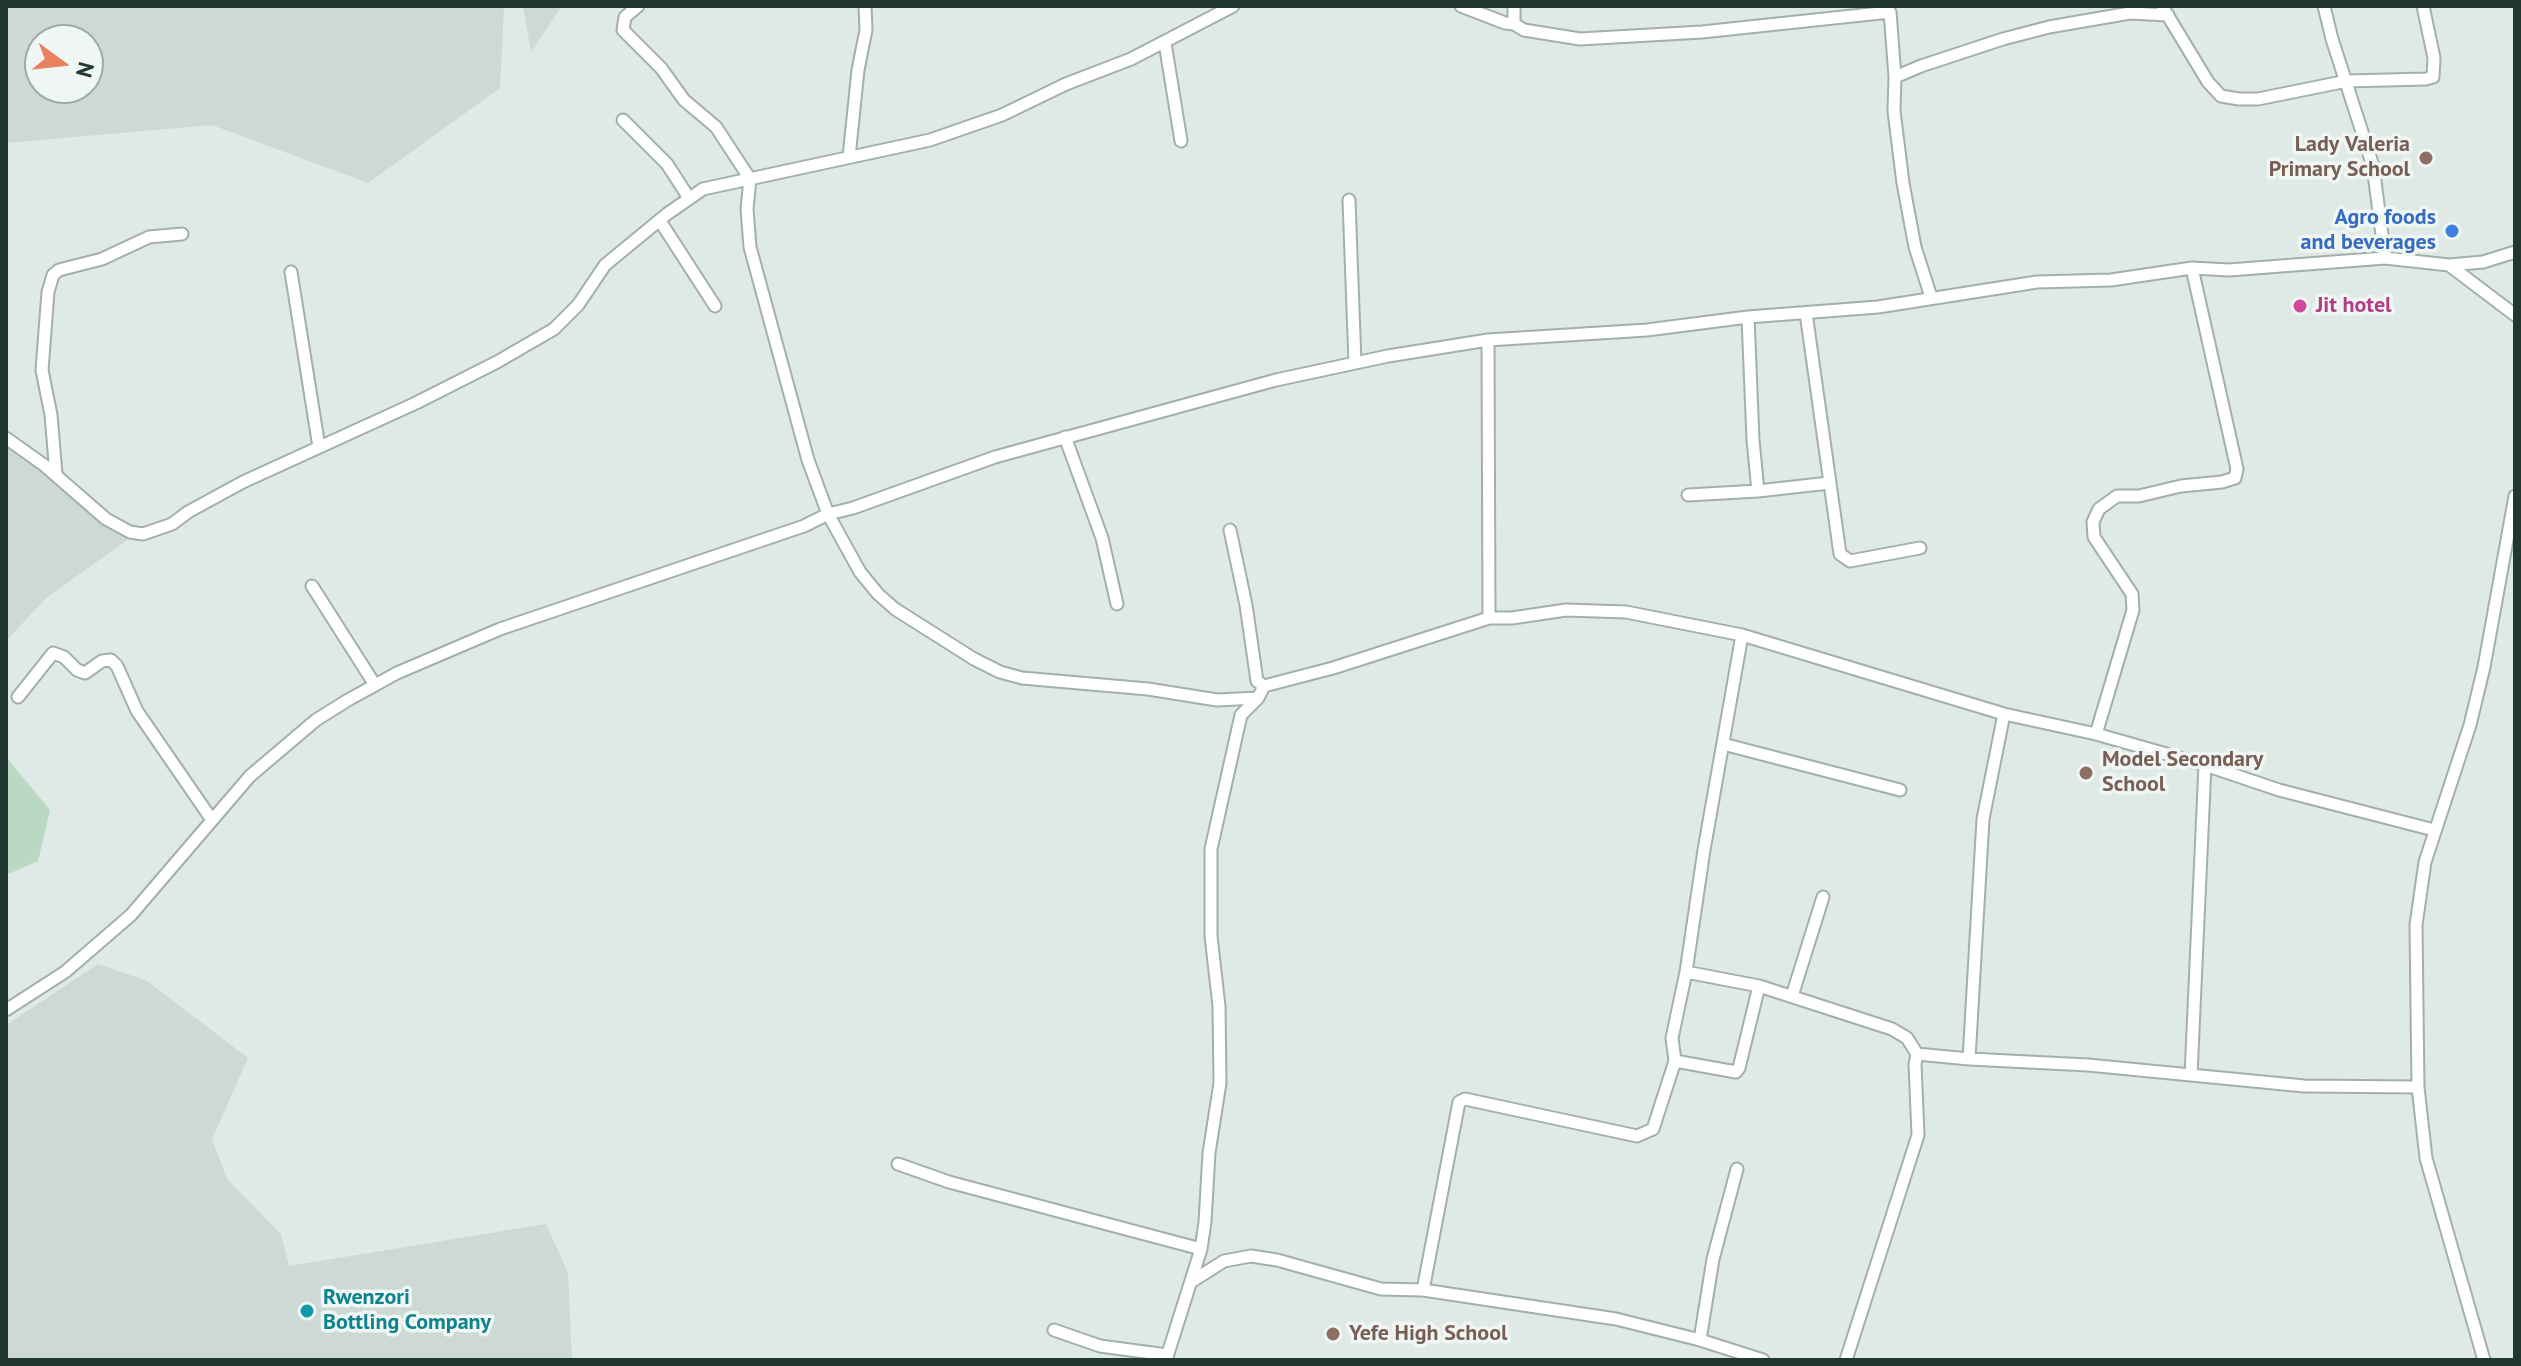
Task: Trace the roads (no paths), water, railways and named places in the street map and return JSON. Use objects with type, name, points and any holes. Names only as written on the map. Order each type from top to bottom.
[{"type":"street","points":[[638,6],[625,17],[623,30],[661,68],[684,100],[716,127],[750,179],[747,209],[750,247],[808,460],[828,514],[860,572],[878,594],[908,618],[1000,672],[1044,682],[1148,689],[1217,700],[1258,698]]},
{"type":"street","points":[[849,157],[858,70],[866,30],[865,6]]},
{"type":"street","points":[[6,438],[44,465],[106,519],[130,532],[143,534],[172,524],[229,489],[416,403],[554,329],[578,305],[605,265],[703,189],[930,140],[1002,115],[1165,43],[1233,6]]},
{"type":"street","points":[[1461,6],[1524,30],[1580,39],[1890,12],[1894,111],[1903,183],[1915,247],[1931,297]]},
{"type":"street","points":[[1514,6],[1514,24]]},
{"type":"street","points":[[2324,6],[2373,166],[2385,258]]},
{"type":"street","points":[[1895,77],[1921,66],[2049,27],[2165,10],[2208,82],[2221,96],[2258,99],[2347,81],[2426,79],[2433,77],[2434,58],[2423,6]]},
{"type":"street","points":[[1165,43],[1181,141]]},
{"type":"street","points":[[623,120],[667,164],[689,198]]},
{"type":"street","points":[[1349,200],[1355,363]]},
{"type":"street","points":[[660,221],[715,306]]},
{"type":"street","points":[[63,484],[56,474],[51,415],[42,370],[46,305],[53,275],[59,270],[102,259],[149,237],[182,234]]},
{"type":"street","points":[[6,1010],[65,972],[131,915],[250,776],[285,745],[316,720],[375,685],[500,629],[804,526],[828,514],[995,457],[1276,380],[1488,340],[1647,330],[1748,317],[1878,307],[2037,282],[2111,280],[2192,268],[2229,270],[2385,258],[2449,265],[2483,262],[2515,252]]},
{"type":"street","points":[[2449,265],[2515,315]]},
{"type":"street","points":[[2096,734],[2133,610],[2132,594],[2094,537],[2093,522],[2099,509],[2117,496],[2139,496],[2181,486],[2222,482],[2235,478],[2237,469],[2192,268]]},
{"type":"street","points":[[291,272],[319,447]]},
{"type":"street","points":[[1806,313],[1840,554],[1856,560],[1920,548]]},
{"type":"street","points":[[1748,317],[1758,491]]},
{"type":"street","points":[[1488,340],[1489,618]]},
{"type":"street","points":[[1065,437],[1102,538],[1117,604]]},
{"type":"street","points":[[1688,495],[1829,483]]},
{"type":"street","points":[[2484,1360],[2426,1158],[2418,1087],[2416,925],[2425,862],[2470,725],[2484,667],[2515,496]]},
{"type":"street","points":[[1230,530],[1246,605],[1257,681],[1264,686]]},
{"type":"street","points":[[312,586],[375,685]]},
{"type":"street","points":[[1054,1330],[1100,1346],[1167,1358],[1201,1249],[1209,1153],[1220,1083],[1219,1006],[1211,936],[1211,849],[1241,715],[1258,698],[1264,686],[1333,668],[1489,618],[1566,610],[1626,612],[1742,635],[2004,714],[2096,734],[2279,790],[2434,830]]},
{"type":"street","points":[[1423,1290],[1459,1102],[1465,1099],[1637,1136],[1653,1129],[1675,1061],[1672,1038],[1686,972],[1742,635]]},
{"type":"street","points":[[18,697],[53,653],[64,657],[77,670],[85,673],[102,661],[111,660],[117,666],[137,711],[212,820]]},
{"type":"street","points":[[1969,1059],[1983,819],[2004,714]]},
{"type":"street","points":[[1723,744],[1900,790]]},
{"type":"street","points":[[2191,1075],[2205,765]]},
{"type":"street","points":[[1792,996],[1823,897]]},
{"type":"street","points":[[1686,972],[1759,986],[1892,1029],[1907,1038],[1917,1054],[1918,1135],[1846,1360]]},
{"type":"street","points":[[1675,1061],[1736,1072],[1759,986]]},
{"type":"street","points":[[1917,1054],[2088,1065],[2304,1086],[2418,1087]]},
{"type":"street","points":[[898,1164],[949,1182],[1201,1249]]},
{"type":"street","points":[[1700,1340],[1713,1259],[1737,1169]]},
{"type":"street","points":[[1191,1282],[1224,1261],[1251,1256],[1277,1260],[1381,1289],[1423,1290],[1616,1319],[1763,1360]]},
{"type":"place","name":"Lady Valeria Primary School","points":[[2426,158]]},
{"type":"place","name":"Agro foods and beverages","points":[[2452,231]]},
{"type":"place","name":"Jit hotel","points":[[2300,306]]},
{"type":"place","name":"Model Secondary School","points":[[2086,773]]},
{"type":"place","name":"Rwenzori Bottling Company","points":[[307,1311]]},
{"type":"place","name":"Yefe High School","points":[[1333,1334]]}]
